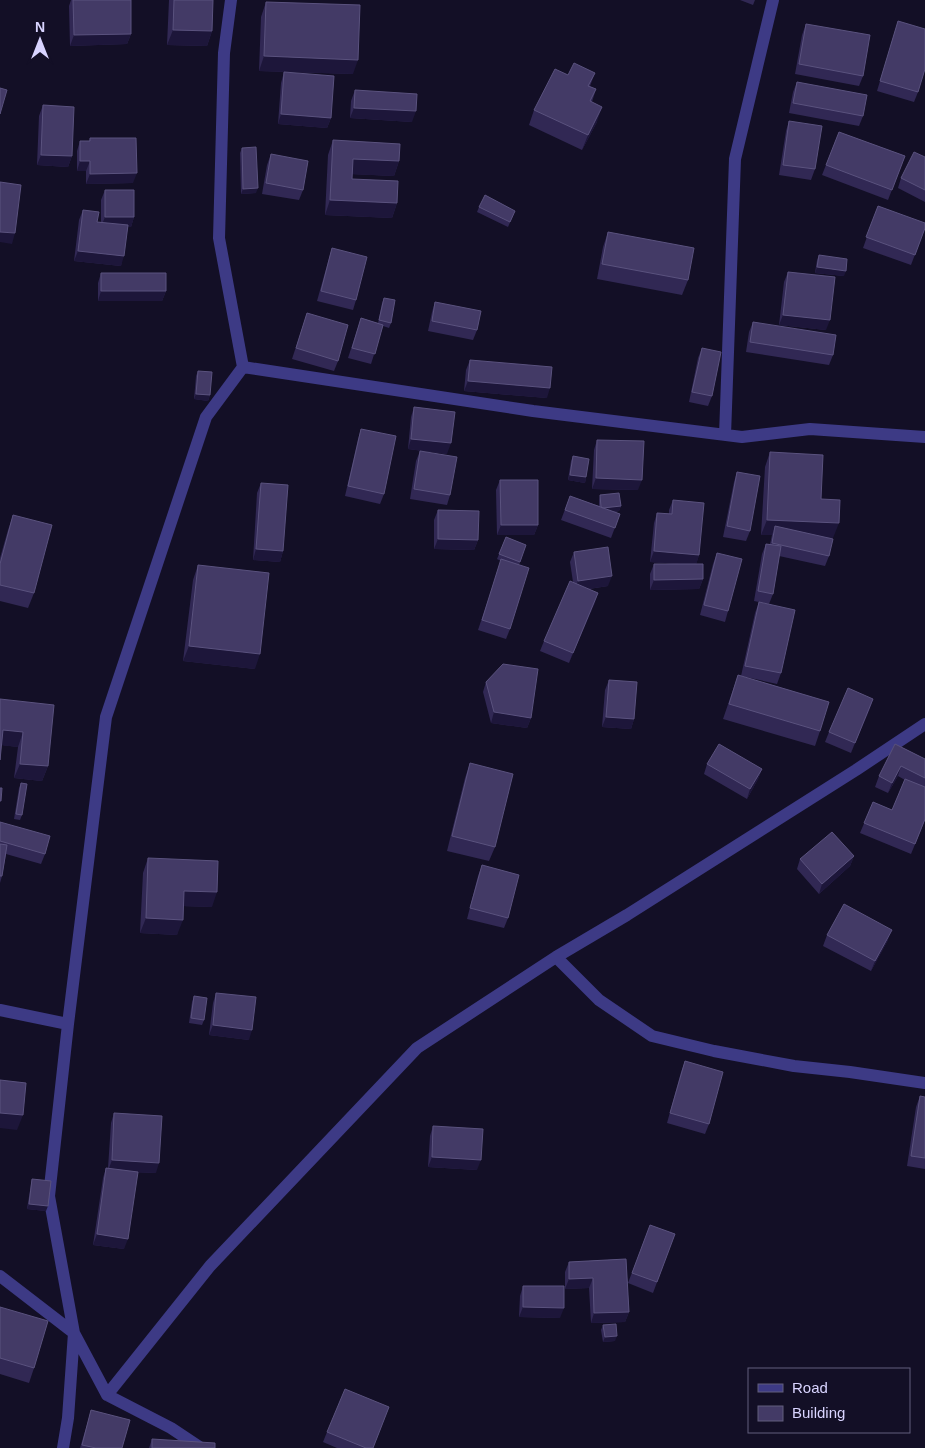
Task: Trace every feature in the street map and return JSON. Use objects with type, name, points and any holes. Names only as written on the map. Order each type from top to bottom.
[{"type":"street","points":[[63,1448],[68,1418],[74,1333],[49,1196],[106,717],[206,417],[242,367],[219,238],[224,53],[230,0]]},
{"type":"street","points":[[725,435],[735,159],[773,0]]},
{"type":"street","points":[[242,367],[533,411],[742,437],[810,429],[925,437]]},
{"type":"street","points":[[106,1395],[210,1266],[417,1048],[556,957],[707,864],[925,724]]},
{"type":"street","points":[[556,957],[599,1000],[652,1036],[714,1051],[794,1066],[925,1083]]},
{"type":"street","points":[[0,1010],[68,1024]]},
{"type":"street","points":[[0,1276],[74,1333],[106,1395],[171,1428],[201,1448]]},
{"type":"building","points":[[73,0],[131,0],[131,34],[74,35]]},
{"type":"building","points":[[174,0],[213,0],[212,31],[173,30]]},
{"type":"building","points":[[266,2],[360,5],[358,60],[264,56]]},
{"type":"building","points":[[898,21],[925,29],[925,69],[918,92],[880,81]]},
{"type":"building","points":[[806,24],[870,35],[863,76],[799,64]]},
{"type":"building","points":[[574,63],[595,73],[588,86],[596,89],[590,101],[602,107],[588,135],[534,110],[555,69],[568,75]]},
{"type":"building","points":[[284,72],[334,76],[331,118],[281,114]]},
{"type":"building","points":[[797,82],[867,95],[863,116],[793,103]]},
{"type":"building","points":[[0,88],[7,90],[0,114]]},
{"type":"building","points":[[355,90],[417,94],[416,111],[354,108]]},
{"type":"building","points":[[43,105],[74,107],[72,156],[41,155]]},
{"type":"building","points":[[789,121],[822,126],[815,169],[783,165]]},
{"type":"building","points":[[839,132],[905,156],[892,190],[826,165]]},
{"type":"building","points":[[90,138],[136,138],[137,173],[90,174],[90,161],[80,161],[80,141],[90,141]]},
{"type":"building","points":[[333,140],[400,144],[399,161],[353,159],[352,179],[398,181],[397,203],[330,200]]},
{"type":"building","points":[[256,147],[258,188],[243,189],[242,148]]},
{"type":"building","points":[[914,152],[925,157],[925,190],[901,178]]},
{"type":"building","points":[[271,154],[308,161],[303,190],[266,183]]},
{"type":"building","points":[[0,182],[21,185],[15,233],[0,232]]},
{"type":"building","points":[[105,190],[134,190],[134,217],[105,217]]},
{"type":"building","points":[[485,195],[515,211],[510,222],[479,207]]},
{"type":"building","points":[[878,206],[925,223],[915,255],[866,237]]},
{"type":"building","points":[[83,210],[99,212],[97,222],[128,225],[124,256],[78,251]]},
{"type":"building","points":[[608,232],[694,248],[688,280],[602,264]]},
{"type":"building","points":[[332,248],[367,257],[356,300],[321,291]]},
{"type":"building","points":[[819,255],[847,259],[846,271],[817,267]]},
{"type":"building","points":[[788,272],[835,277],[830,320],[783,315]]},
{"type":"building","points":[[101,273],[166,273],[166,291],[101,291]]},
{"type":"building","points":[[384,298],[395,300],[391,323],[379,320]]},
{"type":"building","points":[[435,302],[481,311],[477,330],[432,321]]},
{"type":"building","points":[[307,313],[348,325],[338,361],[296,348]]},
{"type":"building","points":[[361,318],[383,325],[375,354],[352,348]]},
{"type":"building","points":[[753,322],[836,335],[833,355],[750,342]]},
{"type":"building","points":[[702,348],[721,352],[712,396],[692,392]]},
{"type":"building","points":[[470,360],[552,367],[550,388],[468,381]]},
{"type":"building","points":[[198,371],[212,372],[210,395],[196,394]]},
{"type":"building","points":[[414,407],[455,412],[451,443],[411,439]]},
{"type":"building","points":[[361,429],[396,436],[384,494],[348,486]]},
{"type":"building","points":[[597,440],[644,441],[642,480],[596,478]]},
{"type":"building","points":[[420,451],[457,457],[450,495],[414,489]]},
{"type":"building","points":[[770,452],[823,455],[821,499],[840,500],[839,523],[767,520]]},
{"type":"building","points":[[573,456],[589,459],[586,477],[570,475]]},
{"type":"building","points":[[737,472],[760,476],[750,531],[727,526]]},
{"type":"building","points":[[500,480],[538,480],[538,525],[501,525]]},
{"type":"building","points":[[261,483],[288,485],[283,551],[256,549]]},
{"type":"building","points":[[619,493],[621,506],[601,507],[600,495]]},
{"type":"building","points":[[570,496],[620,514],[615,528],[565,510]]},
{"type":"building","points":[[673,500],[704,503],[699,555],[654,551],[657,513],[672,514]]},
{"type":"building","points":[[438,510],[479,511],[478,540],[438,539]]},
{"type":"building","points":[[13,515],[52,525],[34,593],[0,585],[0,564]]},
{"type":"building","points":[[775,526],[833,539],[829,556],[772,543]]},
{"type":"building","points":[[506,537],[526,545],[520,562],[499,554]]},
{"type":"building","points":[[766,544],[781,546],[773,594],[758,591]]},
{"type":"building","points":[[608,547],[612,576],[578,581],[574,552]]},
{"type":"building","points":[[717,553],[742,559],[728,611],[704,605]]},
{"type":"building","points":[[501,559],[529,568],[510,629],[482,620]]},
{"type":"building","points":[[654,564],[703,564],[703,579],[654,580]]},
{"type":"building","points":[[198,565],[269,573],[260,654],[189,646]]},
{"type":"building","points":[[570,581],[598,593],[573,653],[544,641]]},
{"type":"building","points":[[759,602],[795,610],[781,673],[745,666]]},
{"type":"building","points":[[503,664],[538,669],[531,718],[494,712],[486,682]]},
{"type":"building","points":[[738,675],[829,702],[820,731],[729,704]]},
{"type":"building","points":[[609,680],[637,682],[634,719],[606,717]]},
{"type":"building","points":[[848,688],[873,699],[855,743],[829,732]]},
{"type":"building","points":[[0,699],[54,705],[48,766],[20,764],[23,732],[3,730],[0,760]]},
{"type":"building","points":[[719,744],[762,769],[750,789],[707,764]]},
{"type":"building","points":[[895,744],[925,759],[925,778],[901,766],[892,783],[879,776]]},
{"type":"building","points":[[470,763],[513,774],[495,847],[452,836]]},
{"type":"building","points":[[905,779],[925,787],[925,819],[915,844],[864,823],[873,802],[892,810]]},
{"type":"building","points":[[21,783],[27,784],[22,815],[16,814]]},
{"type":"building","points":[[0,788],[2,788],[1,801],[0,801]]},
{"type":"building","points":[[0,822],[50,836],[45,854],[0,841]]},
{"type":"building","points":[[832,832],[854,856],[822,884],[800,859]]},
{"type":"building","points":[[0,844],[7,845],[2,876],[0,876]]},
{"type":"building","points":[[148,858],[218,861],[217,892],[184,891],[183,920],[146,918]]},
{"type":"building","points":[[482,865],[519,875],[508,918],[470,908]]},
{"type":"building","points":[[844,904],[892,930],[875,961],[827,935]]},
{"type":"building","points":[[216,993],[256,997],[252,1030],[213,1025]]},
{"type":"building","points":[[194,996],[207,998],[204,1020],[191,1018]]},
{"type":"building","points":[[685,1061],[723,1072],[709,1124],[670,1113]]},
{"type":"building","points":[[0,1080],[26,1083],[23,1115],[0,1113]]},
{"type":"building","points":[[920,1096],[925,1097],[925,1158],[911,1156]]},
{"type":"building","points":[[114,1113],[162,1116],[159,1163],[112,1160]]},
{"type":"building","points":[[433,1126],[483,1129],[481,1160],[432,1157]]},
{"type":"building","points":[[106,1168],[138,1172],[128,1239],[97,1234]]},
{"type":"building","points":[[32,1179],[51,1181],[48,1206],[29,1204]]},
{"type":"building","points":[[650,1225],[675,1234],[657,1282],[632,1273]]},
{"type":"building","points":[[626,1259],[629,1312],[594,1313],[593,1278],[569,1279],[569,1262]]},
{"type":"building","points":[[523,1286],[564,1286],[564,1308],[523,1307]]},
{"type":"building","points":[[0,1307],[48,1321],[34,1368],[0,1358]]},
{"type":"building","points":[[616,1324],[617,1336],[605,1337],[603,1325]]},
{"type":"building","points":[[345,1389],[389,1407],[373,1448],[366,1448],[327,1432]]},
{"type":"building","points":[[91,1410],[130,1420],[122,1448],[96,1448],[82,1445]]},
{"type":"building","points":[[152,1439],[215,1443],[215,1448],[152,1448]]}]
